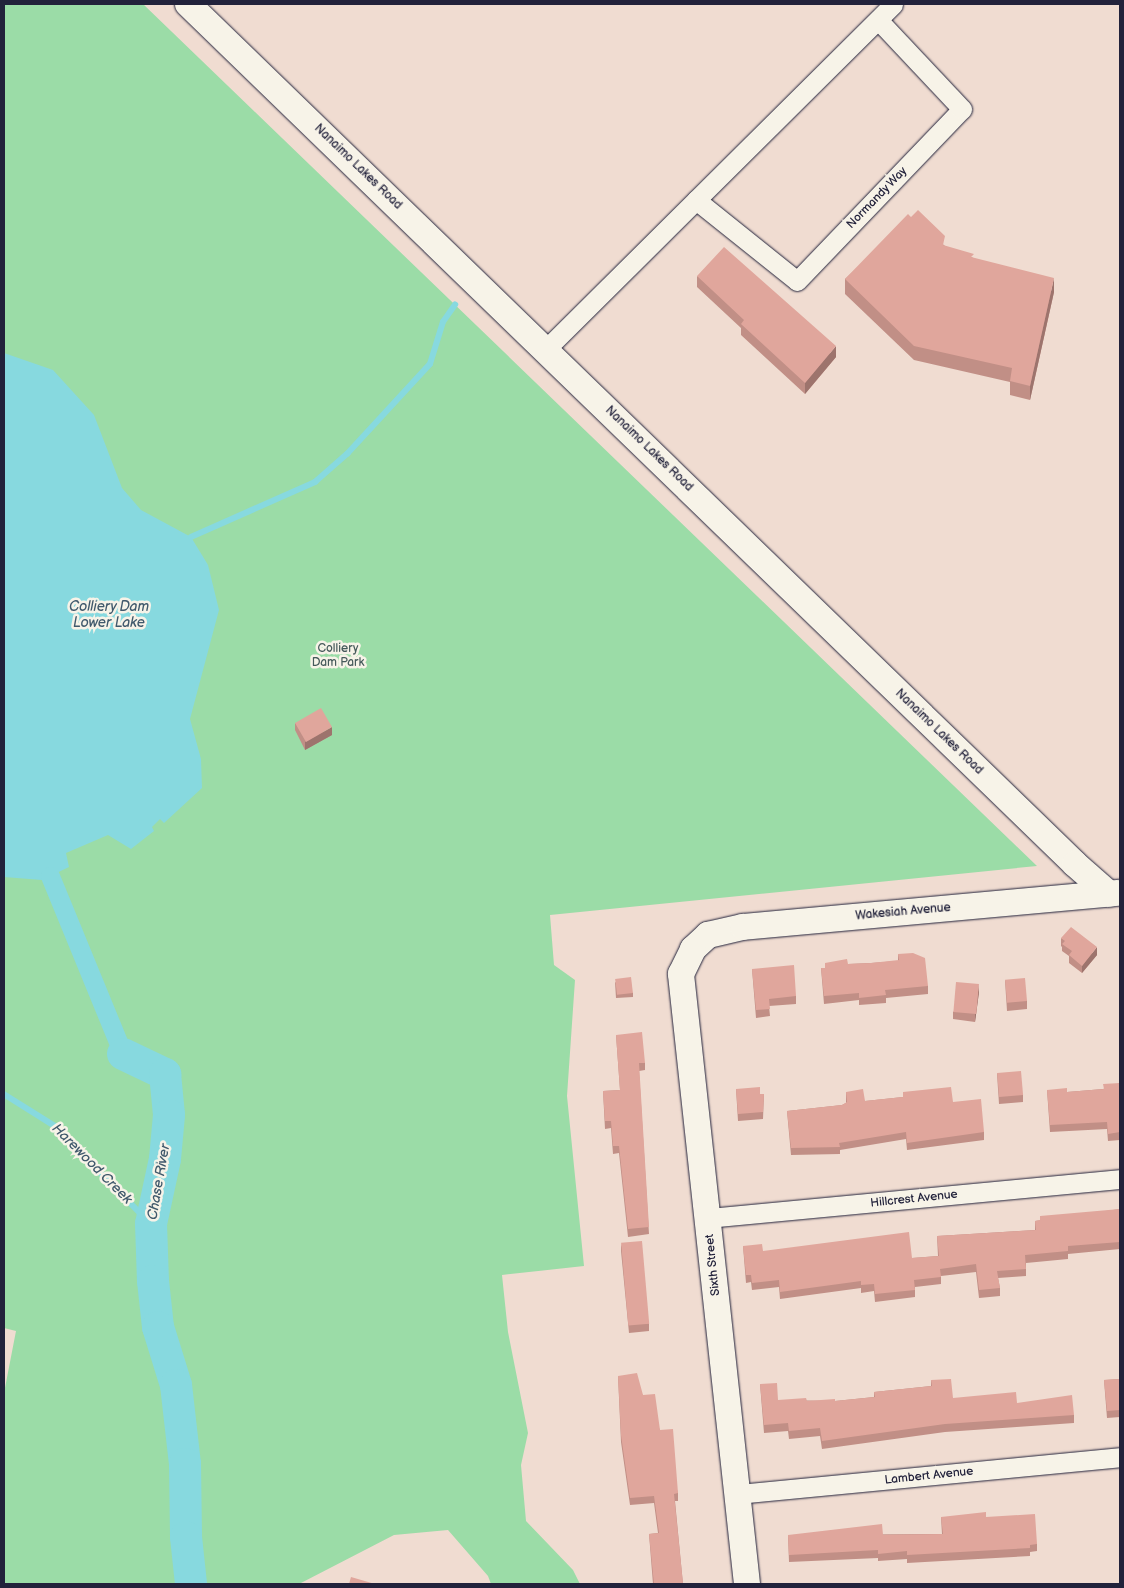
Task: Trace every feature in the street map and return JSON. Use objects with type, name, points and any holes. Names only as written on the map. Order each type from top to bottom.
[{"type":"street","name":"Nanaimo Lakes Road","points":[[188,4],[546,349],[1075,864],[1117,897]]},
{"type":"street","points":[[546,349],[893,4]]},
{"type":"street","name":"Normandy Way","points":[[696,200],[797,282],[962,109],[878,20]]},
{"type":"street","name":"Wakesiah Avenue","points":[[693,949],[708,935],[743,927],[1117,897]]},
{"type":"street","name":"Sixth Street","points":[[693,949],[681,974],[747,1584]]},
{"type":"street","name":"Hillcrest Avenue","points":[[708,1218],[1120,1178]]},
{"type":"street","name":"Lambert Avenue","points":[[738,1494],[1120,1457]]},
{"type":"green space","name":"Colliery Dam Park","points":[[4,4],[143,4],[1037,866],[550,915],[554,965],[575,980],[567,1096],[584,1266],[502,1275],[508,1332],[528,1433],[521,1465],[526,1521],[573,1570],[580,1584],[491,1584],[488,1576],[448,1530],[394,1535],[299,1584],[4,1584],[4,1393],[16,1331],[4,1328]]},
{"type":"water","name":"Colliery Dam Lower Lake","points":[[4,353],[53,370],[94,415],[122,488],[141,510],[191,537],[208,565],[219,610],[190,719],[201,759],[202,788],[164,823],[160,819],[152,827],[154,831],[131,849],[108,835],[66,853],[69,867],[42,880],[4,877]]},
{"type":"building","points":[[918,210],[945,236],[943,245],[974,254],[971,257],[1054,278],[1030,386],[1010,381],[1012,368],[914,346],[845,279],[908,214],[911,217]]},
{"type":"building","points":[[724,247],[836,346],[805,383],[741,324],[744,320],[697,276]]},
{"type":"building","points":[[321,708],[332,727],[306,742],[295,723]]},
{"type":"building","points":[[1071,927],[1097,947],[1082,966],[1069,955],[1072,951],[1062,944],[1065,941],[1061,938]]},
{"type":"building","points":[[913,953],[925,958],[928,986],[885,990],[886,995],[859,998],[859,993],[824,996],[821,968],[825,968],[825,963],[847,959],[848,964],[899,960],[898,954]]},
{"type":"building","points":[[794,965],[796,996],[769,999],[770,1009],[756,1010],[752,969]]},
{"type":"building","points":[[631,977],[633,993],[617,995],[615,979]]},
{"type":"building","points":[[1025,978],[1027,1001],[1007,1003],[1005,980]]},
{"type":"building","points":[[956,982],[979,984],[976,1014],[953,1012]]},
{"type":"building","points":[[642,1032],[645,1063],[639,1063],[649,1227],[628,1229],[619,1146],[613,1146],[611,1121],[605,1121],[603,1091],[620,1090],[616,1035]]},
{"type":"building","points":[[1021,1071],[1023,1095],[999,1097],[997,1073]]},
{"type":"building","points":[[1120,1083],[1120,1132],[1108,1134],[1107,1122],[1050,1125],[1047,1090],[1067,1088],[1067,1092],[1104,1089],[1103,1084]]},
{"type":"building","points":[[760,1087],[760,1094],[764,1094],[763,1112],[738,1114],[736,1089]]},
{"type":"building","points":[[951,1087],[953,1102],[981,1099],[984,1132],[907,1143],[906,1132],[839,1143],[840,1147],[791,1148],[787,1111],[842,1105],[847,1102],[846,1092],[863,1089],[865,1101],[903,1097],[903,1092]]},
{"type":"building","points":[[1120,1209],[1120,1242],[1068,1246],[1068,1251],[1025,1255],[1026,1269],[997,1271],[1000,1288],[979,1290],[976,1264],[940,1269],[941,1277],[914,1280],[915,1290],[875,1294],[874,1284],[861,1285],[861,1281],[780,1292],[779,1280],[752,1283],[751,1275],[746,1275],[743,1246],[762,1244],[763,1251],[909,1232],[912,1258],[939,1256],[937,1236],[1036,1230],[1035,1221],[1040,1220],[1040,1216]]},
{"type":"building","points":[[642,1241],[649,1324],[628,1326],[621,1243]]},
{"type":"building","points":[[637,1373],[643,1395],[655,1394],[660,1430],[673,1429],[678,1493],[674,1494],[683,1584],[654,1584],[649,1534],[659,1533],[654,1496],[630,1498],[621,1435],[618,1376]]},
{"type":"building","points":[[951,1379],[953,1398],[1016,1392],[1017,1403],[1072,1395],[1074,1415],[945,1424],[822,1441],[820,1428],[789,1431],[788,1423],[764,1425],[760,1384],[777,1383],[778,1400],[806,1398],[807,1401],[835,1399],[835,1401],[875,1397],[874,1392],[932,1386],[931,1380]]},
{"type":"building","points":[[1120,1379],[1120,1410],[1107,1411],[1104,1380]]},
{"type":"building","points":[[986,1512],[986,1517],[1035,1514],[1037,1544],[1030,1545],[1030,1548],[907,1555],[907,1551],[878,1554],[878,1550],[789,1555],[788,1535],[882,1524],[883,1535],[943,1534],[941,1517]]},
{"type":"building","points":[[351,1577],[375,1584],[349,1584]]},
{"type":"waterway","points":[[191,537],[315,482],[347,454],[430,364],[443,322],[455,305]]},
{"type":"waterway","name":"Chase River","points":[[50,876],[123,1054]]},
{"type":"waterway","name":"Chase River","points":[[123,1054],[165,1074],[169,1115],[165,1159],[151,1224],[153,1281],[158,1327],[176,1385],[185,1464],[186,1537],[191,1584]]},
{"type":"waterway","name":"Harewood Creek","points":[[4,1094],[55,1126],[151,1224]]}]
